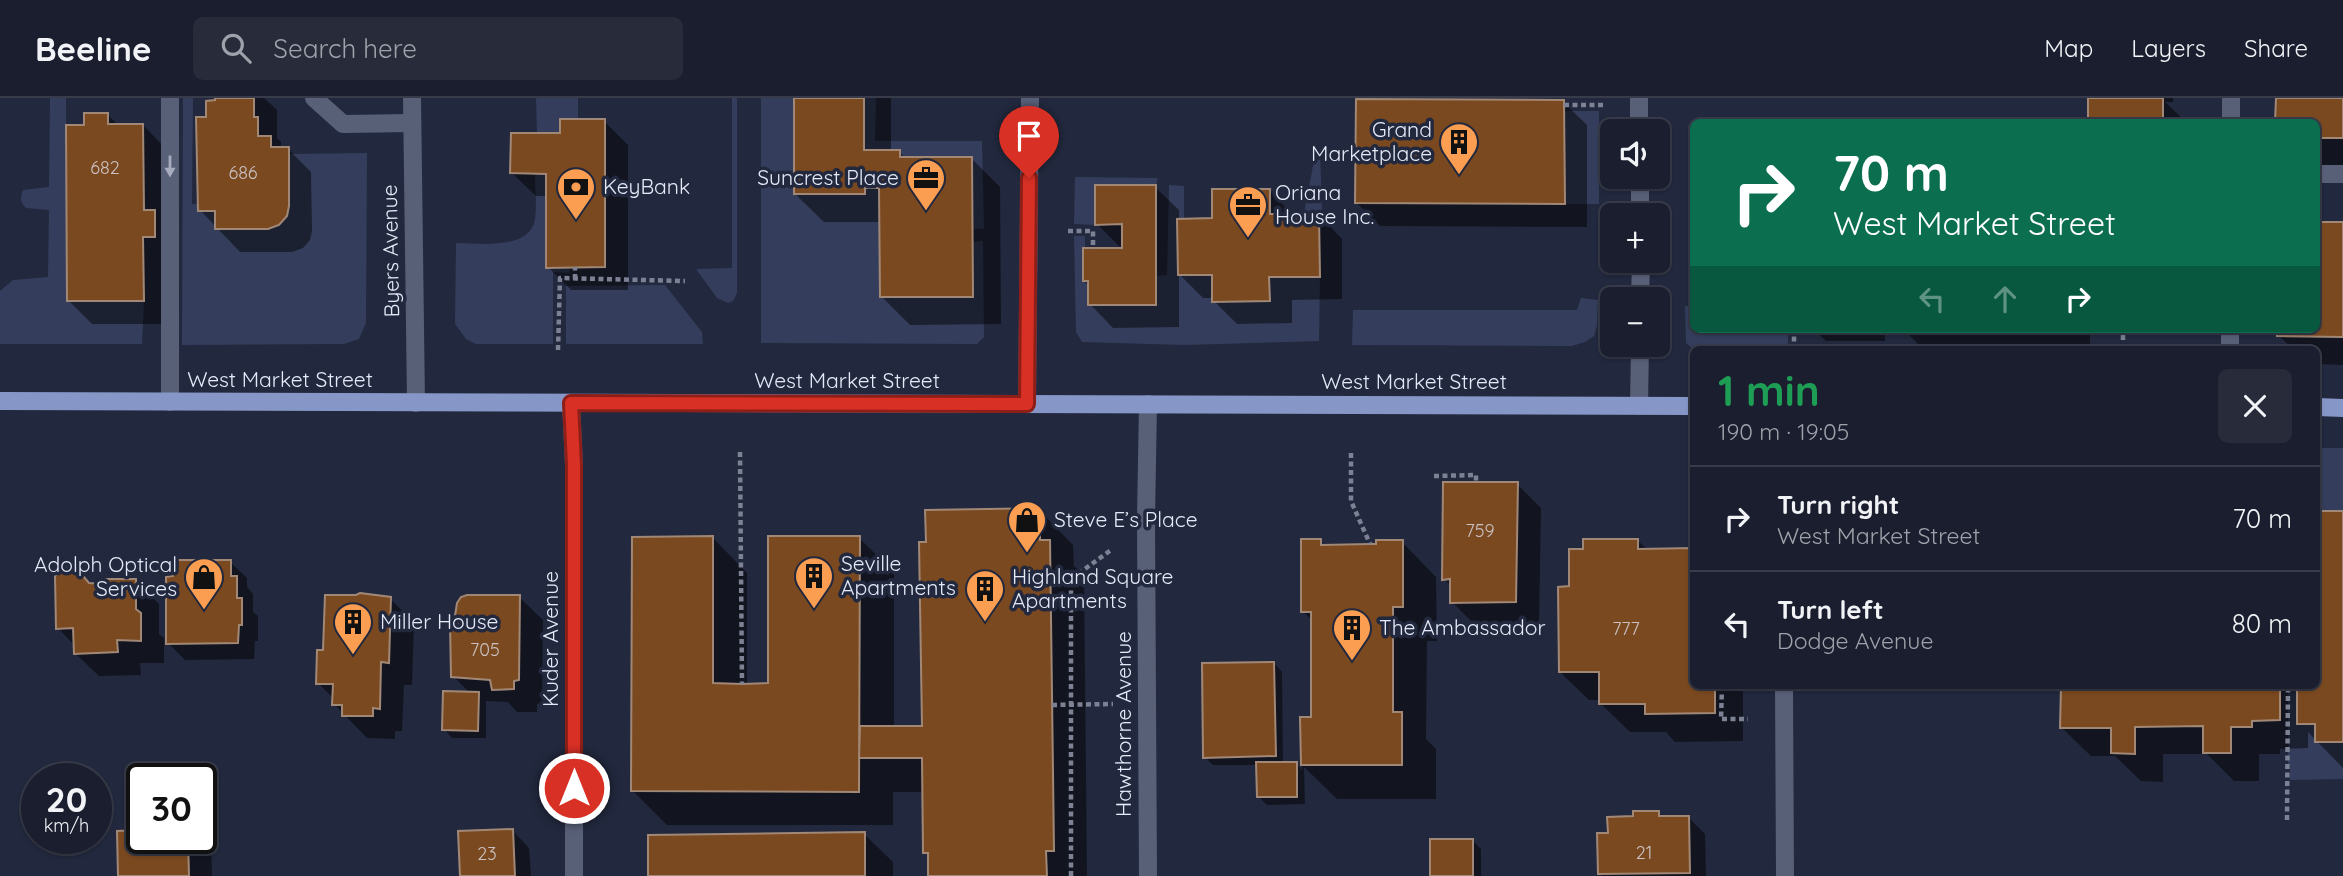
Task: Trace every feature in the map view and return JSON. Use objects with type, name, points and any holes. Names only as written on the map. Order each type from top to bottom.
[{"type":"main road","name":"West Market Street","points":[[0,401],[1690,406]]},
{"type":"main road","points":[[2320,407],[2343,408]]},
{"type":"street","points":[[170,98],[170,402]]},
{"type":"street","points":[[314,98],[343,124],[412,123]]},
{"type":"street","name":"Byers Avenue","points":[[412,98],[416,403]]},
{"type":"street","points":[[1027,404],[1030,98]]},
{"type":"street","points":[[1639,98],[1639,119]]},
{"type":"street","points":[[2231,98],[2231,119]]},
{"type":"street","points":[[2320,174],[2343,174]]},
{"type":"street","points":[[1639,406],[1640,357]]},
{"type":"street","name":"Kuder Avenue","points":[[571,403],[574,465],[574,876]]},
{"type":"street","name":"Hawthorne Avenue","points":[[1148,404],[1148,876]]},
{"type":"street","points":[[1784,689],[1785,876]]},
{"type":"path","points":[[1564,105],[1604,105]]},
{"type":"path","points":[[1068,231],[1093,231],[1093,249]]},
{"type":"path","points":[[575,267],[575,278]]},
{"type":"path","points":[[558,350],[560,278],[685,281]]},
{"type":"path","points":[[2123,333],[2123,340]]},
{"type":"path","points":[[740,452],[742,684]]},
{"type":"path","points":[[1351,453],[1351,500],[1370,544]]},
{"type":"path","points":[[1434,476],[1476,475],[1476,482]]},
{"type":"path","points":[[1071,876],[1071,579],[1111,550]]},
{"type":"path","points":[[1721,689],[1721,719],[1748,719]]},
{"type":"path","points":[[2287,820],[2288,689]]},
{"type":"path","points":[[1052,705],[1113,704]]},
{"type":"shaded area","points":[[50,98],[66,98],[67,301],[144,301],[142,344],[0,344],[0,291],[13,280],[48,277],[49,210],[26,208],[21,198],[23,190],[49,187]]},
{"type":"shaded area","points":[[183,98],[193,98],[192,204],[198,204],[198,211],[215,211],[215,229],[255,230],[276,226],[283,221],[289,202],[289,154],[367,153],[366,323],[359,339],[344,344],[182,345]]},
{"type":"shaded area","points":[[536,98],[578,98],[578,119],[560,133],[537,133]]},
{"type":"shaded area","points":[[732,98],[737,98],[737,293],[733,301],[728,303],[717,298],[696,269],[732,268]]},
{"type":"shaded area","points":[[761,98],[794,98],[794,194],[865,194],[865,188],[879,188],[880,297],[973,297],[972,242],[983,241],[984,337],[977,344],[761,343]]},
{"type":"shaded area","points":[[864,98],[876,98],[875,141],[982,141],[984,229],[973,229],[972,157],[900,157],[899,150],[864,150]]},
{"type":"shaded area","points":[[1564,111],[1599,111],[1599,204],[1565,204]]},
{"type":"shaded area","points":[[1316,150],[1320,151],[1322,210],[1319,214],[1304,213]]},
{"type":"shaded area","points":[[535,174],[546,174],[570,273],[553,272],[553,344],[476,344],[466,339],[455,324],[456,243],[502,243],[524,236],[535,219]]},
{"type":"shaded area","points":[[1075,177],[1158,178],[1156,185],[1095,185],[1095,225],[1074,224]]},
{"type":"shaded area","points":[[1169,185],[1184,186],[1184,219],[1177,219],[1178,275],[1212,275],[1212,301],[1270,300],[1269,277],[1320,277],[1319,341],[1184,345],[1082,342],[1076,332],[1074,236],[1085,236],[1083,281],[1156,305],[1156,276],[1167,275]]},
{"type":"shaded area","points":[[665,285],[702,332],[703,344],[566,344],[566,286]]},
{"type":"shaded area","points":[[1581,298],[1598,300],[1597,326],[1594,336],[1572,346],[1352,345],[1353,310],[1577,310]]},
{"type":"shaded area","points":[[1685,306],[1690,307],[1690,333],[1788,333],[1788,346],[1690,346],[1686,343]]},
{"type":"shaded area","points":[[2320,448],[2343,448],[2343,511],[2320,511]]},
{"type":"shaded area","points":[[2288,689],[2298,689],[2315,724],[2315,742],[2343,742],[2343,779],[2290,780]]},
{"type":"building","points":[[215,98],[254,98],[258,136],[271,136],[271,147],[289,147],[289,206],[287,216],[279,225],[268,229],[215,229],[215,211],[198,211],[196,117],[206,117],[206,101]]},
{"type":"building","name":"Suncrest Place","points":[[794,98],[864,98],[864,150],[900,150],[900,157],[972,157],[973,297],[880,297],[879,188],[865,188],[865,194],[794,194]]},
{"type":"building","points":[[2088,98],[2163,98],[2163,119],[2088,119]]},
{"type":"building","points":[[2276,98],[2343,98],[2343,138],[2320,138],[2320,119],[2275,119]]},
{"type":"building","name":"Grand Marketplace","points":[[1356,99],[1564,100],[1565,204],[1355,203]]},
{"type":"building","points":[[84,113],[108,113],[108,124],[143,124],[144,210],[155,210],[155,237],[143,237],[144,301],[67,301],[66,125],[84,125]]},
{"type":"building","name":"KeyBank","points":[[560,119],[605,119],[605,267],[546,268],[546,174],[510,173],[511,133],[560,133]]},
{"type":"building","points":[[1095,185],[1156,185],[1156,305],[1088,305],[1088,281],[1083,281],[1083,248],[1122,248],[1122,224],[1095,225]]},
{"type":"building","name":"Oriana House Inc.","points":[[1212,189],[1270,189],[1270,214],[1319,214],[1320,277],[1269,277],[1270,301],[1212,302],[1212,275],[1178,275],[1177,219],[1212,218]]},
{"type":"building","points":[[2320,222],[2343,222],[2343,337],[2277,336],[2277,333],[2320,333]]},
{"type":"building","points":[[1443,482],[1518,482],[1516,602],[1450,603],[1450,579],[1442,580]]},
{"type":"building","name":"Highland Square Apartments","points":[[1040,508],[1040,540],[1050,540],[1054,851],[1046,851],[1047,876],[928,876],[928,853],[923,853],[922,758],[859,758],[860,726],[922,726],[919,542],[926,542],[925,510]]},
{"type":"building","points":[[2320,511],[2343,511],[2343,742],[2315,742],[2315,724],[2297,724],[2297,689],[2320,689]]},
{"type":"building","name":"Seville Apartments","points":[[713,536],[713,683],[742,684],[768,683],[768,536],[860,536],[859,792],[631,791],[632,537]]},
{"type":"building","name":"The Ambassador","points":[[1301,539],[1321,539],[1321,545],[1376,544],[1376,540],[1403,540],[1403,607],[1393,607],[1393,712],[1402,712],[1402,765],[1301,765],[1300,717],[1311,717],[1311,612],[1301,612]]},
{"type":"building","points":[[1583,539],[1638,539],[1638,549],[1690,548],[1690,689],[1715,689],[1715,713],[1645,714],[1645,704],[1599,704],[1599,672],[1559,672],[1558,587],[1569,586],[1569,549],[1583,549]]},
{"type":"building","name":"Adolph Optical Services","points":[[173,560],[231,560],[231,576],[237,576],[237,598],[242,598],[242,625],[239,625],[238,643],[166,644],[166,577],[173,576]]},
{"type":"building","points":[[70,566],[78,570],[89,583],[103,584],[103,579],[136,579],[136,609],[141,613],[141,641],[117,640],[118,652],[74,654],[73,628],[56,629],[55,576]]},
{"type":"building","name":"Miller House","points":[[360,593],[391,597],[389,663],[381,662],[380,709],[373,708],[373,716],[342,716],[342,705],[332,705],[333,684],[316,684],[317,650],[323,650],[325,595]]},
{"type":"building","points":[[520,595],[519,680],[514,681],[514,689],[492,690],[490,680],[451,677],[450,623],[454,622],[457,603],[461,597]]},
{"type":"building","points":[[1274,662],[1276,756],[1203,758],[1202,663]]},
{"type":"building","points":[[2061,689],[2280,689],[2280,720],[2252,721],[2252,727],[2231,727],[2231,753],[2203,753],[2203,726],[2135,727],[2135,754],[2111,753],[2111,728],[2060,728]]},
{"type":"building","points":[[443,691],[479,692],[478,731],[442,730]]},
{"type":"building","points":[[1256,762],[1297,762],[1297,797],[1257,797]]},
{"type":"building","points":[[1633,811],[1659,811],[1659,816],[1689,816],[1690,873],[1598,874],[1597,833],[1608,833],[1607,817],[1633,816]]},
{"type":"building","points":[[513,829],[515,876],[460,876],[458,831]]},
{"type":"building","points":[[117,831],[126,831],[126,854],[188,854],[189,876],[118,876]]},
{"type":"building","points":[[865,832],[865,876],[648,876],[648,835]]},
{"type":"building","points":[[1430,839],[1473,839],[1473,876],[1430,876]]},
{"type":"place","name":"Grand Marketplace","points":[[1459,176]]},
{"type":"place","name":"Suncrest Place","points":[[926,212]]},
{"type":"place","name":"KeyBank","points":[[576,221]]},
{"type":"place","name":"Oriana House Inc.","points":[[1248,239]]},
{"type":"place","name":"Steve E’s Place","points":[[1027,554]]},
{"type":"place","name":"Seville Apartments","points":[[814,610]]},
{"type":"place","name":"Adolph Optical Services","points":[[204,611]]},
{"type":"place","name":"Highland Square Apartments","points":[[985,623]]},
{"type":"place","name":"Miller House","points":[[353,656]]},
{"type":"place","name":"The Ambassador","points":[[1352,662]]},
{"type":"route","points":[[574,788],[574,465],[571,403],[1027,404],[1029,178]]}]
